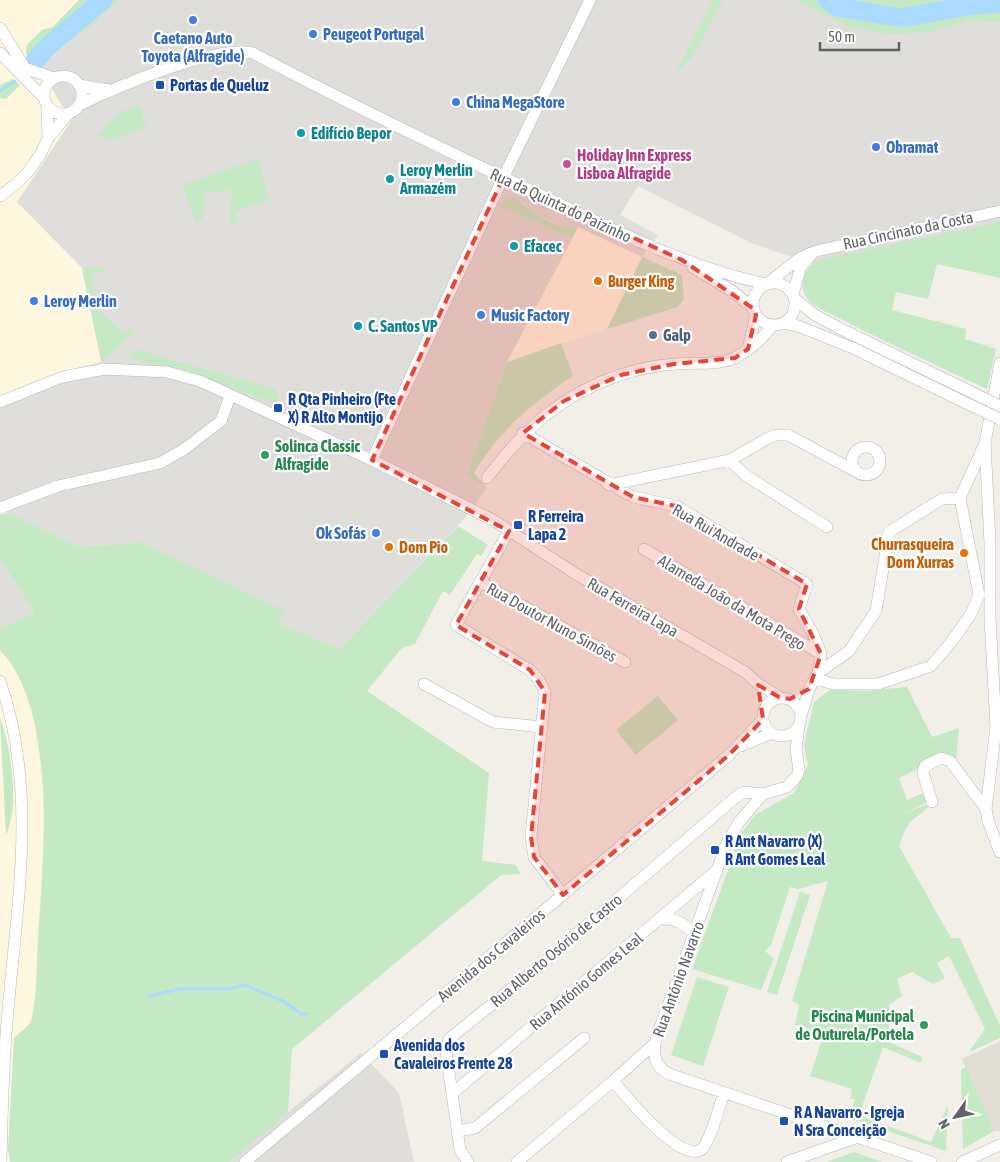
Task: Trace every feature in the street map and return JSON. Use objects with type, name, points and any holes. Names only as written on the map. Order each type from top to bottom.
[{"type":"street","points":[[372,460],[503,178],[590,0]]},
{"type":"street","points":[[0,28],[25,68],[54,78],[68,76],[79,85],[82,95],[79,105],[69,113],[48,138],[29,171],[0,196]]},
{"type":"street","name":"Rua da Quinta do Paizinho","points":[[79,105],[109,90],[188,63],[233,52],[247,52],[503,178],[682,260],[767,284]]},
{"type":"street","points":[[0,53],[53,112],[69,113]]},
{"type":"street","points":[[48,138],[45,102],[48,83],[54,78]]},
{"type":"street","name":"Rua da Quinta do Paizinho","points":[[79,85],[109,90]]},
{"type":"street","name":"Rua Cincinato da Costa","points":[[767,284],[800,258],[816,251],[1000,211]]},
{"type":"street","points":[[487,478],[523,433],[564,402],[604,381],[639,370],[665,365],[735,358],[793,313],[794,297],[801,266],[816,251]]},
{"type":"street","name":"Rua da Quinta do Paizinho","points":[[682,260],[715,283],[732,291],[755,312]]},
{"type":"street","points":[[748,348],[755,312],[756,292],[767,284],[782,284],[815,315],[963,394],[1000,419]]},
{"type":"street","points":[[755,312],[764,322],[807,329],[963,394],[1000,406]]},
{"type":"street","points":[[816,676],[834,684],[869,685],[920,672],[931,666],[940,657],[971,614],[979,595],[960,507],[960,498],[985,443],[1000,363]]},
{"type":"street","name":"Rua Ferreira Lapa","points":[[0,402],[62,377],[105,369],[167,372],[200,381],[372,460],[470,508],[509,530],[576,574],[745,672],[757,684],[785,698]]},
{"type":"street","points":[[0,508],[58,486],[160,464],[183,450],[220,421],[230,396]]},
{"type":"street","name":"Rua Rui Andrade","points":[[523,433],[632,497],[676,506],[807,584],[799,609],[814,636],[821,654]]},
{"type":"street","points":[[609,485],[730,460],[768,438],[783,434],[855,471]]},
{"type":"street","points":[[985,443],[994,516],[990,618],[996,644],[998,727],[986,809],[988,822],[1000,852]]},
{"type":"street","points":[[730,460],[745,475],[827,526]]},
{"type":"street","points":[[816,676],[849,651],[876,612],[889,532],[942,499],[960,498]]},
{"type":"street","points":[[509,530],[456,626],[530,670],[539,680],[545,692],[530,837],[534,857],[562,895]]},
{"type":"street","name":"Alameda João da Mota Prego","points":[[644,550],[821,654]]},
{"type":"street","name":"Rua Doutor Nuno Simões","points":[[480,582],[625,662]]},
{"type":"street","points":[[971,614],[990,618]]},
{"type":"street","points":[[757,684],[763,716],[768,730],[784,736],[790,735],[800,726],[808,690],[816,676],[821,654]]},
{"type":"street","points":[[0,682],[9,707],[19,756],[23,851],[7,1023],[1,1162]]},
{"type":"street","points":[[424,684],[493,722],[542,727]]},
{"type":"street","points":[[763,716],[769,702],[808,690]]},
{"type":"street","points":[[785,698],[800,707],[802,713]]},
{"type":"street","name":"Avenida dos Cavaleiros","points":[[244,1162],[737,748],[763,716]]},
{"type":"street","name":"Rua António Navarro","points":[[800,726],[796,750],[799,770],[792,782],[776,792],[763,794],[746,812],[732,833],[655,1043],[655,1060],[663,1071],[928,1162]]},
{"type":"street","name":"Avenida dos Cavaleiros","points":[[737,748],[772,733]]},
{"type":"street","points":[[784,736],[796,750]]},
{"type":"street","points":[[932,802],[923,773],[925,766],[941,758],[950,761],[986,809]]},
{"type":"street","name":"Rua Alberto Osório de Castro","points":[[468,1162],[460,1150],[446,1049],[447,1044],[455,1034],[542,964],[736,797],[744,792],[763,794]]},
{"type":"street","name":"Rua António Gomes Leal","points":[[453,1093],[719,869]]},
{"type":"street","points":[[661,918],[674,919],[681,922],[695,935]]},
{"type":"street","points":[[458,1131],[475,1128],[584,1038]]},
{"type":"street","points":[[517,1162],[613,1082],[655,1043]]},
{"type":"street","points":[[613,1082],[665,1142],[687,1153],[694,1154],[703,1148],[724,1093]]},
{"type":"street","points":[[787,1162],[856,1138]]},
{"type":"street","points":[[962,1162],[999,1146]]},
{"type":"street","points":[[978,1162],[999,1146]]},
{"type":"highlighted area","points":[[503,178],[682,260],[754,309],[756,315],[748,349],[735,358],[674,364],[621,375],[564,401],[523,433],[633,497],[676,506],[807,584],[799,609],[821,654],[809,689],[790,699],[779,697],[758,685],[763,719],[754,729],[729,755],[563,895],[534,857],[531,837],[545,692],[530,670],[456,625],[509,531],[372,460]]},
{"type":"shaded area","points":[[0,0],[79,0],[52,27],[42,30],[27,45],[29,58],[38,64],[71,121],[18,202],[82,268],[102,362],[49,376],[0,396]]},
{"type":"shaded area","points":[[79,0],[1000,0],[1000,255],[829,270],[751,243],[638,186],[620,215],[658,235],[642,257],[578,227],[567,229],[537,215],[524,203],[502,206],[572,239],[507,362],[466,476],[487,488],[466,517],[339,649],[278,623],[284,611],[141,542],[79,547],[0,509],[0,396],[49,376],[101,362],[82,268],[17,202],[71,121],[38,65],[26,53],[27,45],[42,30],[53,27]]},
{"type":"shaded area","points":[[578,227],[642,257],[607,329],[507,362]]},
{"type":"shaded area","points":[[0,559],[35,613],[0,628]]},
{"type":"shaded area","points":[[0,650],[11,661],[25,692],[34,723],[45,798],[35,989],[30,1023],[14,1038],[8,1149],[10,1162],[0,1162]]},
{"type":"shaded area","points":[[1000,1041],[1000,1131],[994,1131],[962,1059]]},
{"type":"shaded area","points":[[361,1053],[399,1093],[414,1162],[226,1162]]},
{"type":"green space","points":[[79,0],[118,0],[92,25],[38,64],[29,58],[26,53],[27,45],[42,30],[53,27]]},
{"type":"green space","points":[[713,0],[723,0],[691,59],[675,73]]},
{"type":"green space","points":[[796,0],[1000,0],[1000,22],[966,21],[929,32],[881,33],[847,26]]},
{"type":"green space","points":[[13,79],[20,85],[6,99],[0,98],[0,85]]},
{"type":"green space","points":[[136,105],[140,106],[146,128],[109,140],[99,135],[117,114]]},
{"type":"green space","points":[[258,159],[269,199],[235,212],[238,221],[230,224],[232,189],[205,194],[203,218],[196,222],[182,185]]},
{"type":"green space","points":[[513,197],[544,218],[560,226],[578,227],[572,239],[501,206],[507,198]]},
{"type":"green space","points":[[1000,222],[1000,278],[937,264],[928,299],[896,292],[892,310],[966,329],[965,339],[996,349],[987,389],[824,311],[811,303],[804,294],[804,276],[815,262],[821,259]]},
{"type":"green space","points":[[642,257],[682,275],[684,299],[678,307],[607,329]]},
{"type":"green space","points":[[82,268],[103,268],[103,271],[92,275],[93,304],[124,335],[131,328],[134,332],[102,362]]},
{"type":"green space","points":[[561,343],[573,376],[530,407],[494,444],[474,473],[487,488],[466,476],[507,362]]},
{"type":"green space","points":[[135,349],[274,389],[279,394],[274,404],[181,368],[128,359]]},
{"type":"green space","points":[[9,513],[79,547],[141,542],[285,611],[278,623],[339,649],[458,526],[488,545],[481,556],[477,554],[450,595],[443,591],[415,644],[402,648],[367,691],[489,773],[482,861],[516,865],[521,874],[501,875],[292,1049],[288,1112],[229,1162],[10,1162],[8,1149],[14,1038],[30,1023],[34,1008],[44,832],[43,790],[39,749],[32,710],[19,677],[0,650],[0,628],[35,613],[0,559],[0,515]]},
{"type":"green space","points":[[907,687],[932,737],[959,728],[956,759],[939,752],[917,769],[899,778],[907,800],[925,792],[929,801],[903,814],[932,802],[910,823],[904,832],[899,846],[951,938],[960,938],[1000,1026],[1000,1038],[969,1052],[985,1029],[949,956],[937,963],[945,978],[933,984],[912,972],[897,979],[902,996],[889,1005],[889,1042],[922,1057],[921,1063],[883,1047],[859,1115],[931,1142],[948,1105],[946,1151],[849,1118],[855,1099],[850,1099],[852,1089],[810,1076],[824,1033],[795,1025],[799,1005],[792,1001],[828,881],[799,889],[790,887],[771,945],[765,951],[774,959],[761,990],[692,969],[742,832],[755,815],[794,793],[808,765],[804,745],[814,702],[831,689],[863,691]]},
{"type":"green space","points":[[658,696],[678,720],[636,755],[616,730]]},
{"type":"green space","points":[[0,717],[8,744],[13,793],[13,808],[6,835]]},
{"type":"green space","points":[[800,892],[810,895],[777,995],[767,992]]},
{"type":"green space","points":[[697,977],[729,987],[703,1066],[671,1055]]},
{"type":"green space","points":[[966,1067],[994,1131],[963,1149],[961,1070]]},
{"type":"green space","points":[[854,1152],[882,1162],[827,1162]]},
{"type":"waterway","points":[[35,61],[47,47],[103,0]]},
{"type":"waterway","points":[[827,0],[837,7],[901,18],[973,5],[1000,3]]},
{"type":"waterway","points":[[0,91],[15,81]]},
{"type":"waterway","points":[[150,996],[179,989],[228,989],[245,985],[285,1002],[301,1014],[307,1014]]},
{"type":"place","name":"Caetano Auto Toyota (Alfragide)","points":[[193,20]]},
{"type":"place","name":"Peugeot Portugal","points":[[313,34]]},
{"type":"place","name":"Portas de Queluz","points":[[160,85]]},
{"type":"place","name":"China MegaStore","points":[[456,102]]},
{"type":"place","name":"Edifício Bepor","points":[[301,133]]},
{"type":"place","name":"Obramat","points":[[876,147]]},
{"type":"place","name":"Holiday Inn Express Lisboa Alfragide","points":[[567,164]]},
{"type":"place","name":"Leroy Merlin Armazém","points":[[390,179]]},
{"type":"place","name":"Efacec","points":[[514,246]]},
{"type":"place","name":"Burger King","points":[[598,281]]},
{"type":"place","name":"Leroy Merlin","points":[[34,301]]},
{"type":"place","name":"Music Factory","points":[[481,315]]},
{"type":"place","name":"C. Santos VP","points":[[358,326]]},
{"type":"place","name":"Galp","points":[[653,335]]},
{"type":"place","name":"R Qta Pinheiro (Fte X) R Alto Montijo","points":[[278,408]]},
{"type":"place","name":"Solinca Classic Alfragide","points":[[265,455]]},
{"type":"place","name":"R Ferreira Lapa 2","points":[[518,525]]},
{"type":"place","name":"Ok Sofás","points":[[376,533]]},
{"type":"place","name":"Dom Pio","points":[[389,547]]},
{"type":"place","name":"Churrasqueira Dom Xurras","points":[[964,553]]},
{"type":"place","name":"R Ant Navarro (X) R Ant Gomes Leal","points":[[715,850]]},
{"type":"place","name":"Piscina Municipal de Outurela/Portela","points":[[924,1025]]},
{"type":"place","name":"Avenida dos Cavaleiros Frente 28","points":[[384,1054]]},
{"type":"place","name":"R A Navarro - Igreja N Sra Conceição","points":[[784,1121]]}]
